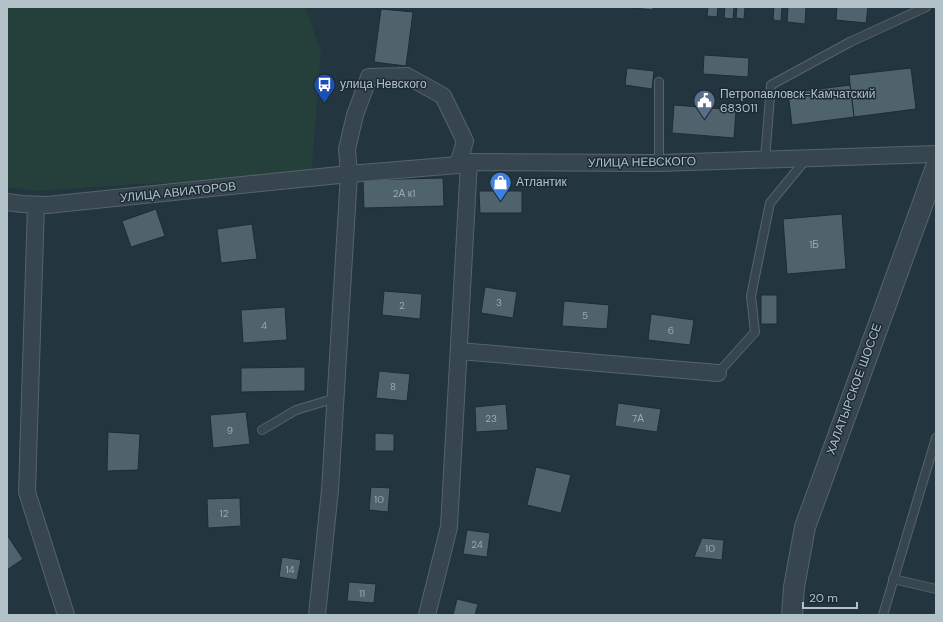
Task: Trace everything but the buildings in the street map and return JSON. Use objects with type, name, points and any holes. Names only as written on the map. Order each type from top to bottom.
[{"type":"street","points":[[317,615],[330,490],[336,398],[349,174],[347,149],[355,115],[369,77],[407,76],[443,96],[465,141],[459,351],[449,526],[428,615]]},
{"type":"street","name":"УЛИЦА НЕВСКОГО","points":[[349,174],[464,164],[659,163],[936,154]]},
{"type":"street","name":"ХАЛАТЫРСКОЕ ШОССЕ","points":[[792,615],[794,587],[805,527],[936,167]]},
{"type":"street","name":"УЛИЦА АВИАТОРОВ","points":[[7,202],[47,205],[349,174]]},
{"type":"street","points":[[36,205],[27,492],[66,615]]},
{"type":"street","points":[[459,351],[718,373]]},
{"type":"lane","points":[[765,160],[771,85],[850,42],[926,7]]},
{"type":"lane","points":[[659,163],[660,82]]},
{"type":"lane","points":[[718,373],[755,332],[751,296],[770,203],[808,158]]},
{"type":"lane","points":[[262,430],[296,410],[336,398]]},
{"type":"lane","points":[[883,615],[893,579],[933,459],[936,438]]},
{"type":"lane","points":[[893,579],[936,589]]},
{"type":"green space","points":[[7,7],[305,7],[321,51],[311,178],[141,184],[36,191],[7,187]]},
{"type":"place","name":"улица Невского","points":[[325,104]]},
{"type":"place","name":"Петропавловск-Камчатский 683011","points":[[704,120]]},
{"type":"place","name":"Атлантик","points":[[501,202]]}]
